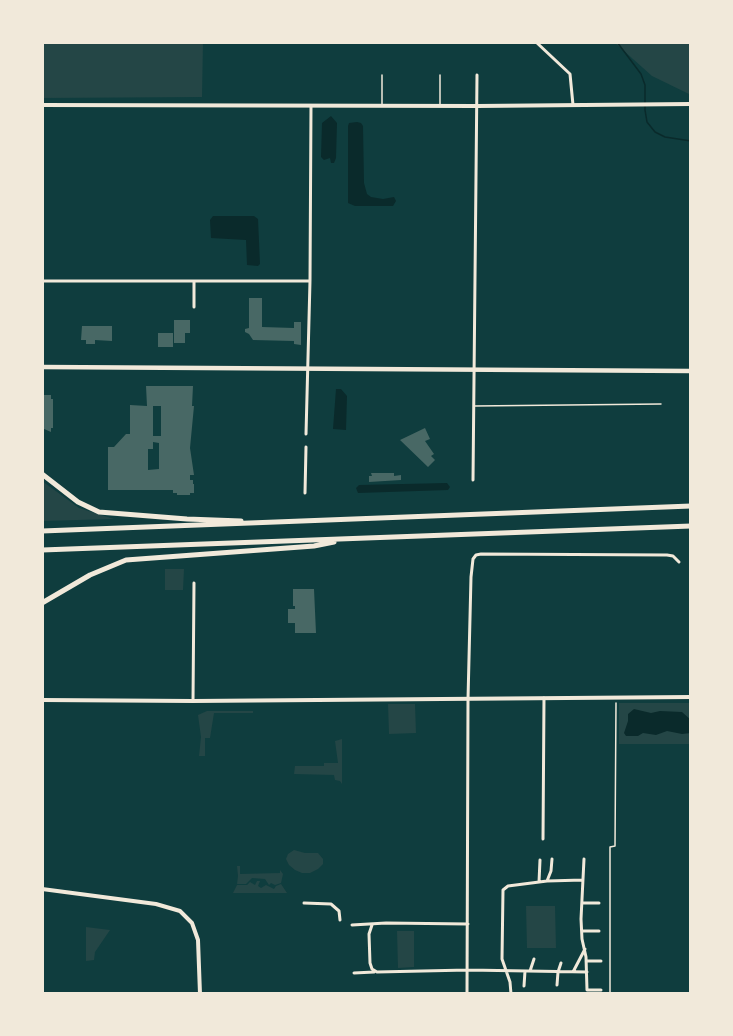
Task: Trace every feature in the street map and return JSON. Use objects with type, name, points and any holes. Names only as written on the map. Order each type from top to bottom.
[{"type":"highway","points":[[42,474],[78,502],[99,512],[187,519],[294,522]]},
{"type":"highway","points":[[42,531],[691,506]]},
{"type":"highway","points":[[42,550],[691,526]]},
{"type":"highway","points":[[42,603],[100,570],[136,558],[314,546],[353,539]]},
{"type":"main road","points":[[42,367],[691,371]]},
{"type":"street","points":[[536,42],[570,74],[573,105]]},
{"type":"street","points":[[473,480],[477,75]]},
{"type":"street","points":[[42,105],[691,104]]},
{"type":"street","points":[[306,434],[310,282],[310,106]]},
{"type":"street","points":[[42,281],[310,282]]},
{"type":"street","points":[[194,281],[194,307]]},
{"type":"street","points":[[305,494],[306,447]]},
{"type":"street","points":[[467,994],[468,699],[471,569],[474,556],[479,554],[673,555],[679,562]]},
{"type":"street","points":[[193,701],[194,583]]},
{"type":"street","points":[[42,700],[691,697]]},
{"type":"street","points":[[543,839],[544,698]]},
{"type":"street","points":[[547,881],[552,859]]},
{"type":"street","points":[[584,859],[582,931],[586,961],[586,990],[601,990]]},
{"type":"street","points":[[539,882],[540,860]]},
{"type":"street","points":[[511,994],[510,982],[501,952],[503,891],[508,886],[547,881],[583,880]]},
{"type":"street","points":[[42,889],[156,903],[172,907],[185,915],[192,923],[198,940],[200,994]]},
{"type":"street","points":[[304,903],[332,904],[339,911],[340,920]]},
{"type":"street","points":[[582,903],[599,903]]},
{"type":"street","points":[[352,925],[468,924]]},
{"type":"street","points":[[372,925],[369,934],[370,963],[372,969],[379,972]]},
{"type":"street","points":[[582,931],[599,931]]},
{"type":"street","points":[[573,972],[585,949]]},
{"type":"street","points":[[525,986],[527,971],[534,959]]},
{"type":"street","points":[[586,961],[601,961]]},
{"type":"street","points":[[558,985],[561,963]]},
{"type":"street","points":[[354,973],[468,970],[586,972]]},
{"type":"lane","points":[[382,75],[382,106]]},
{"type":"lane","points":[[440,75],[440,106]]},
{"type":"lane","points":[[473,406],[661,404]]},
{"type":"path","points":[[610,994],[610,847],[615,846],[616,698]]},
{"type":"shaded area","points":[[42,42],[203,42],[202,97],[42,98]]},
{"type":"shaded area","points":[[614,42],[691,42],[691,95],[652,76]]},
{"type":"shaded area","points":[[331,116],[337,123],[334,163],[331,163],[330,158],[324,160],[321,157],[322,123]]},
{"type":"shaded area","points":[[357,122],[363,126],[364,183],[367,194],[383,199],[394,197],[396,201],[393,206],[355,206],[348,203],[348,126],[349,123]]},
{"type":"shaded area","points":[[213,216],[254,216],[258,219],[260,264],[258,266],[247,265],[246,240],[211,238],[210,220]]},
{"type":"shaded area","points":[[336,389],[341,389],[347,396],[346,430],[333,429]]},
{"type":"shaded area","points":[[42,481],[79,508],[114,519],[42,521]]},
{"type":"shaded area","points":[[447,483],[450,487],[448,490],[358,493],[356,488],[359,485]]},
{"type":"shaded area","points":[[165,569],[184,569],[183,590],[165,590]]},
{"type":"shaded area","points":[[619,703],[691,703],[691,744],[619,744]]},
{"type":"shaded area","points":[[388,704],[415,704],[416,733],[389,734]]},
{"type":"shaded area","points":[[634,709],[651,713],[682,712],[691,720],[691,733],[667,731],[656,735],[643,733],[638,736],[626,736],[624,733],[628,714]]},
{"type":"shaded area","points":[[207,711],[253,711],[253,713],[214,713],[210,738],[205,738],[205,756],[199,756],[201,737],[198,715]]},
{"type":"shaded area","points":[[342,739],[342,784],[335,780],[334,775],[294,774],[295,766],[324,766],[324,763],[338,763],[335,741]]},
{"type":"shaded area","points":[[294,850],[318,853],[323,859],[323,864],[310,873],[295,870],[286,859],[288,854]]},
{"type":"shaded area","points":[[237,866],[240,866],[240,874],[280,873],[280,870],[283,874],[281,883],[269,885],[265,879],[252,878],[246,884],[237,884]]},
{"type":"shaded area","points":[[257,881],[260,881],[258,886],[261,888],[266,885],[274,889],[281,884],[287,893],[233,893],[237,885],[247,885],[250,882],[255,885]]},
{"type":"shaded area","points":[[526,906],[555,906],[556,948],[527,948]]},
{"type":"shaded area","points":[[86,927],[110,930],[95,952],[94,960],[86,961]]},
{"type":"shaded area","points":[[397,931],[414,931],[414,967],[398,968]]},
{"type":"building","points":[[249,298],[262,298],[262,327],[294,328],[294,322],[301,322],[301,345],[294,344],[294,341],[253,340],[245,332],[245,329],[249,328]]},
{"type":"building","points":[[174,320],[190,320],[190,333],[185,333],[185,343],[174,343]]},
{"type":"building","points":[[82,326],[112,326],[112,341],[95,340],[95,344],[86,344],[86,340],[81,340]]},
{"type":"building","points":[[158,333],[173,333],[173,347],[158,347]]},
{"type":"building","points":[[146,386],[193,386],[192,406],[194,406],[190,448],[194,475],[190,475],[190,480],[193,480],[194,493],[177,495],[173,493],[173,490],[108,490],[108,447],[114,447],[126,434],[130,434],[130,405],[147,406]],"holes":[[[153,406],[161,406],[161,436],[153,436]],[[153,442],[159,443],[159,469],[148,470],[148,449],[153,449]]]},
{"type":"building","points":[[42,395],[51,395],[53,399],[51,432],[42,428]]},
{"type":"building","points":[[425,428],[430,439],[425,441],[434,454],[431,456],[435,460],[428,467],[400,440]]},
{"type":"building","points":[[371,473],[394,473],[394,476],[401,475],[401,480],[369,482]]},
{"type":"building","points":[[293,589],[314,589],[316,633],[295,633],[295,623],[288,623],[288,609],[295,609]]},
{"type":"waterway","points":[[617,42],[641,74],[645,85],[647,122],[655,132],[665,137],[691,141]]}]
